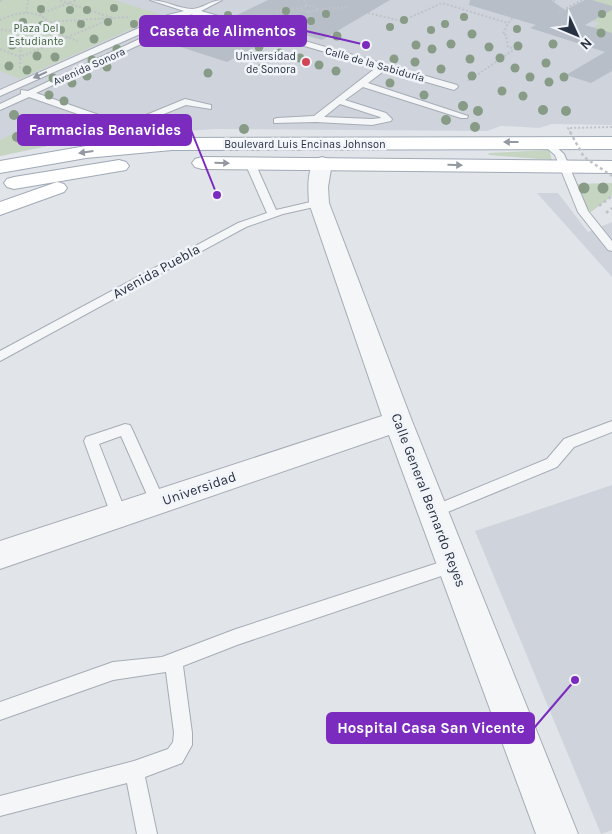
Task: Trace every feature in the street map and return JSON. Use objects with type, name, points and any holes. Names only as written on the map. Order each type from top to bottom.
[{"type":"main road","points":[[322,163],[329,155],[335,153],[439,152],[489,143]]},
{"type":"main road","name":"Boulevard Luis Encinas Johnson","points":[[0,167],[114,148],[172,144],[612,143]]},
{"type":"main road","name":"Boulevard Luis Encinas Johnson","points":[[188,163],[612,167]]},
{"type":"main road","points":[[0,185],[116,166],[152,164]]},
{"type":"main road","points":[[0,209],[116,166]]},
{"type":"main road","points":[[0,194],[45,177]]},
{"type":"street","name":"Calle General Bernardo Reyes","points":[[322,163],[318,187],[319,203],[398,421],[557,834]]},
{"type":"street","name":"Universidad","points":[[0,555],[398,421]]},
{"type":"lane","name":"Calle de la Sabiduría","points":[[152,0],[196,11],[454,87]]},
{"type":"lane","name":"Avenida Sonora","points":[[0,107],[219,0]]},
{"type":"lane","name":"Avenida Sonora","points":[[0,93],[171,17],[196,11]]},
{"type":"lane","points":[[316,119],[383,67]]},
{"type":"lane","points":[[0,83],[118,125],[136,122],[185,102],[208,106]]},
{"type":"lane","points":[[362,84],[464,116]]},
{"type":"lane","points":[[277,121],[316,119],[372,122],[388,119],[383,115],[339,101]]},
{"type":"lane","points":[[536,142],[556,150],[583,212],[612,248]]},
{"type":"lane","points":[[564,166],[562,156],[565,148],[581,143]]},
{"type":"lane","points":[[250,163],[273,214]]},
{"type":"lane","name":"Avenida Puebla","points":[[0,357],[242,225],[273,214],[319,203]]},
{"type":"lane","points":[[433,512],[552,463],[569,443],[612,426]]},
{"type":"lane","points":[[119,515],[91,441],[125,429],[157,502]]},
{"type":"lane","points":[[0,711],[113,671],[162,665],[236,637],[453,565]]},
{"type":"lane","points":[[0,806],[134,771],[175,756],[182,746],[183,733],[174,661]]},
{"type":"lane","points":[[134,771],[148,834]]},
{"type":"path","points":[[26,13],[28,0]]},
{"type":"path","points":[[58,0],[113,18]]},
{"type":"path","points":[[0,20],[7,16],[26,13],[40,14],[77,0]]},
{"type":"path","points":[[304,0],[308,6]]},
{"type":"path","points":[[572,0],[578,2]]},
{"type":"path","points":[[558,12],[582,0]]},
{"type":"path","points":[[368,13],[402,22],[442,3],[508,23]]},
{"type":"path","points":[[276,11],[308,6],[317,9]]},
{"type":"path","points":[[308,12],[317,9],[349,7]]},
{"type":"path","points":[[300,8],[308,12],[314,24]]},
{"type":"path","points":[[0,14],[7,16]]},
{"type":"path","points":[[40,14],[46,19],[46,22]]},
{"type":"path","points":[[0,30],[21,32],[39,27],[46,22],[130,16]]},
{"type":"path","points":[[0,49],[20,57],[113,18]]},
{"type":"path","points":[[465,83],[515,49],[508,47],[506,35],[502,34],[513,18]]},
{"type":"path","points":[[39,27],[84,43]]},
{"type":"path","points":[[20,75],[21,32]]},
{"type":"path","points":[[612,127],[568,128],[584,157],[612,176]]},
{"type":"shaded area","name":"Universidad de Sonora","points":[[0,0],[612,0],[612,125],[552,124],[539,128],[501,126],[487,131],[214,129],[101,138],[52,145],[0,156]]},
{"type":"shaded area","points":[[537,193],[558,193],[588,232],[612,222],[612,277]]},
{"type":"shaded area","points":[[612,485],[612,830],[601,834],[475,531]]},
{"type":"green space","name":"Plaza Del Estudiante","points":[[0,0],[114,0],[162,15],[20,79],[0,71]]},
{"type":"green space","points":[[592,0],[612,0],[612,51],[576,37],[600,23],[592,21],[604,4]]},
{"type":"green space","points":[[44,118],[101,138],[52,145],[0,156],[0,140]]},
{"type":"green space","points":[[549,150],[552,160],[489,155],[488,153]]},
{"type":"green space","points":[[612,183],[612,196],[591,212],[587,209],[577,184]]},
{"type":"building","points":[[268,0],[390,0],[322,40],[287,30],[282,33],[231,18]]},
{"type":"building","points":[[470,0],[551,0],[565,10],[585,0],[592,0],[612,6],[612,10],[585,25],[612,33],[612,71],[591,83],[566,75],[605,52],[530,28],[536,25],[469,5]]},
{"type":"building","points":[[220,23],[271,38],[227,62],[162,41],[197,25],[210,29]]},
{"type":"place","name":"Caseta de Alimentos","points":[[366,45]]},
{"type":"place","name":"Universidad de Sonora","points":[[306,62]]},
{"type":"place","name":"Farmacias Benavides","points":[[217,195]]},
{"type":"place","name":"Hospital Casa San Vicente","points":[[575,680]]}]
